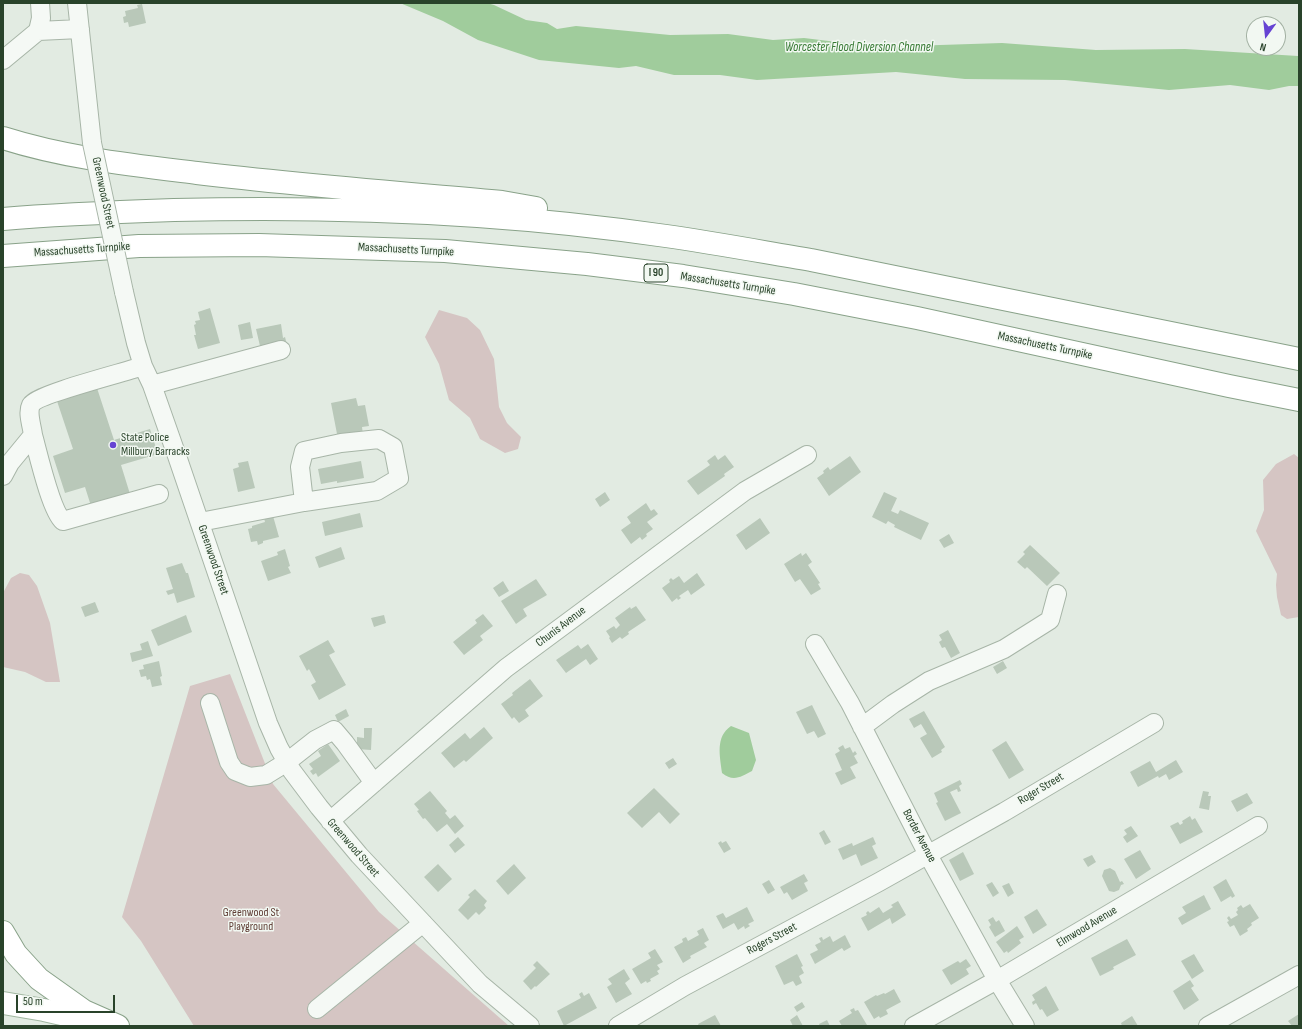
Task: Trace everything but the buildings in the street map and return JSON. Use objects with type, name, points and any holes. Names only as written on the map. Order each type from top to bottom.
[{"type":"main road","points":[[3,138],[29,146],[80,157],[148,167],[239,178],[502,202],[592,218],[664,235]]},
{"type":"main road","points":[[3,219],[66,214],[275,208],[342,209],[484,216],[556,223],[664,235],[737,247],[1299,359]]},
{"type":"main road","name":"Massachusetts Turnpike","points":[[3,256],[103,248],[177,245],[339,247],[445,251],[587,264],[683,276],[917,318],[1228,386],[1299,400]]},
{"type":"main road","points":[[3,271],[41,265],[103,248]]},
{"type":"main road","points":[[3,932],[16,954],[39,979],[84,1012],[118,1026]]},
{"type":"main road","points":[[3,1003],[44,1010],[110,1026]]},
{"type":"street","points":[[38,31],[41,18],[40,3]]},
{"type":"street","name":"Greenwood Street","points":[[77,3],[92,143],[136,343],[200,522],[268,723],[287,762],[300,781],[330,821],[367,865],[480,984],[530,1026]]},
{"type":"street","points":[[3,60],[38,31],[80,29]]},
{"type":"street","points":[[152,385],[281,350]]},
{"type":"street","points":[[144,366],[51,394],[34,401],[30,412],[34,435],[52,502],[63,521],[159,494]]},
{"type":"street","points":[[3,476],[10,463],[34,435]]},
{"type":"street","points":[[200,522],[304,502],[377,491],[399,478],[393,447],[379,439],[341,443],[304,451],[300,467],[304,502]]},
{"type":"street","name":"Chunis Avenue","points":[[330,821],[506,668],[745,491],[807,455]]},
{"type":"street","points":[[862,727],[893,704],[929,681],[1004,649],[1050,620],[1057,594]]},
{"type":"street","name":"Border Avenue","points":[[815,644],[850,703],[927,853],[997,980],[1025,1026]]},
{"type":"street","points":[[210,703],[229,762],[234,771],[250,777],[266,775],[287,762],[315,740],[334,730],[374,783]]},
{"type":"street","name":"Roger Street","points":[[927,853],[1004,812],[1154,724]]},
{"type":"street","name":"Elmwood Avenue","points":[[914,1026],[997,980],[1258,826]]},
{"type":"street","name":"Rogers Street","points":[[618,1026],[685,986],[872,885],[927,853]]},
{"type":"street","points":[[317,1009],[423,923]]},
{"type":"street","points":[[1208,1026],[1299,975]]},
{"type":"green space","points":[[439,310],[467,318],[480,330],[494,359],[499,407],[507,423],[521,437],[518,449],[505,453],[480,439],[470,418],[449,400],[439,364],[425,337]]},
{"type":"green space","points":[[1294,454],[1299,458],[1299,617],[1287,619],[1281,615],[1277,597],[1277,574],[1256,531],[1264,510],[1263,480],[1276,464]]},
{"type":"green space","points":[[20,573],[29,575],[37,586],[50,623],[60,682],[46,682],[25,672],[3,667],[3,593],[11,578]]},
{"type":"green space","name":"Greenwood St Playground","points":[[230,674],[273,784],[379,912],[509,1026],[194,1026],[141,941],[122,917],[190,686]]},
{"type":"water","name":"Worcester Flood Diversion Channel","points":[[400,3],[487,3],[526,20],[547,23],[557,29],[576,26],[670,35],[728,34],[773,40],[804,38],[878,47],[1002,43],[1096,50],[1185,49],[1246,53],[1246,56],[1299,56],[1299,86],[1289,86],[1269,90],[1230,85],[1169,90],[1065,80],[965,79],[896,72],[757,80],[720,75],[674,75],[636,66],[619,68],[539,60],[478,40],[443,21]]},
{"type":"water","points":[[731,726],[749,733],[756,760],[752,771],[737,778],[726,776],[722,773],[720,760],[721,741],[726,730]]},
{"type":"place","name":"State Police Millbury Barracks","points":[[113,445]]}]
